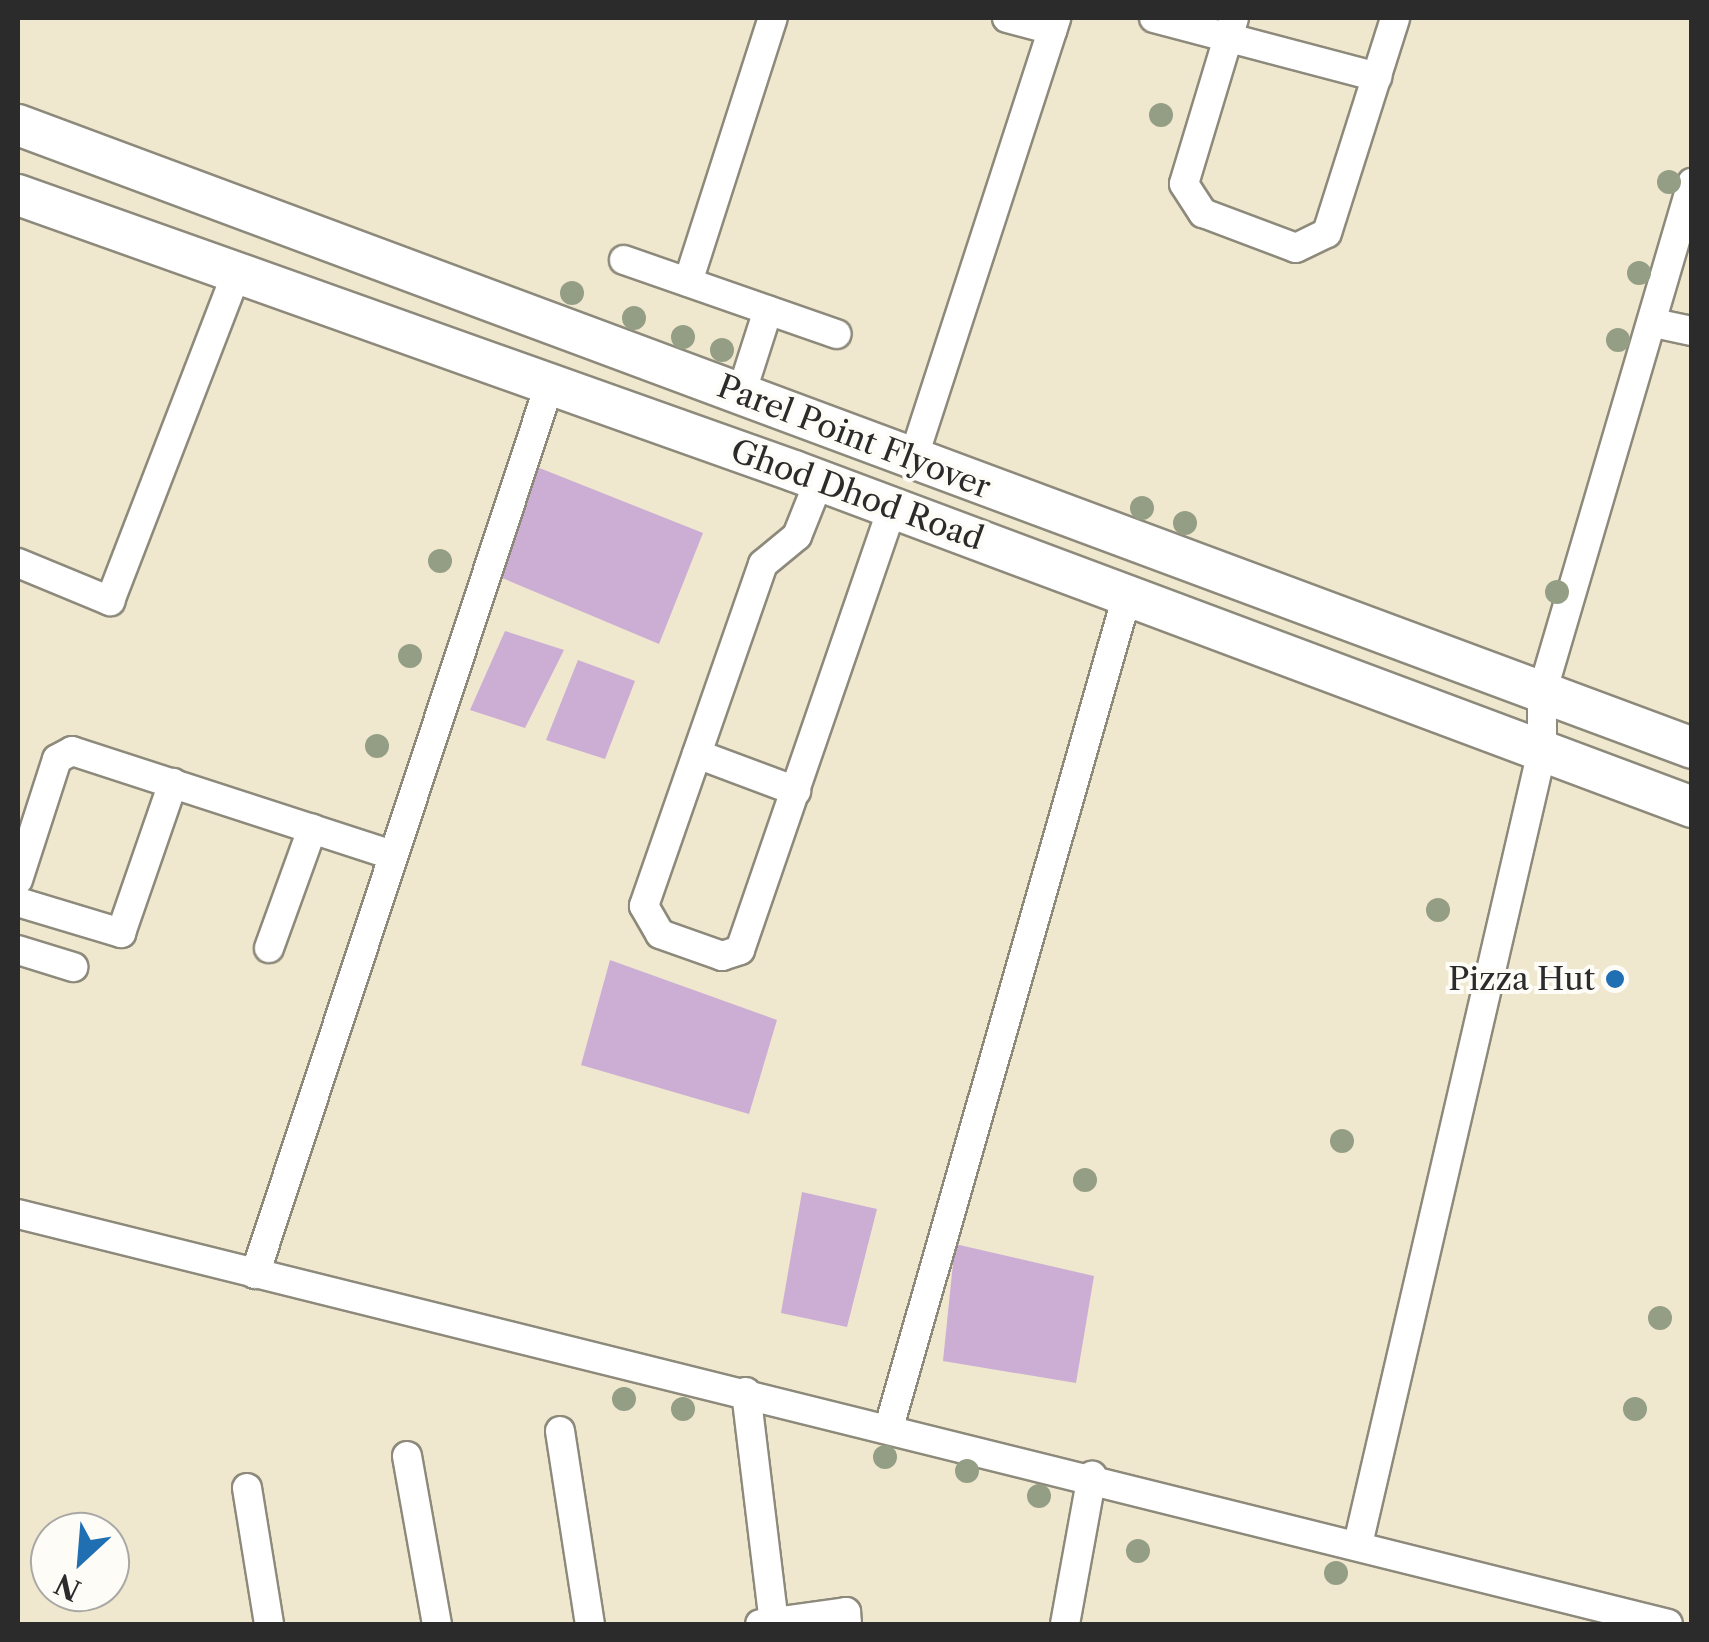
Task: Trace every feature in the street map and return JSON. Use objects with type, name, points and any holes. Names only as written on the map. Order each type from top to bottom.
[{"type":"main road","name":"Parel Point Flyover","points":[[18,125],[1692,748]]},
{"type":"main road","name":"Ghod Dhod Road","points":[[18,195],[892,508],[1692,807]]},
{"type":"street","points":[[688,282],[774,18]]},
{"type":"street","points":[[913,459],[1054,24],[1007,18]]},
{"type":"street","points":[[1154,18],[1231,27],[1378,77]]},
{"type":"street","points":[[1231,27],[1184,184],[1203,213],[1296,248],[1327,233],[1396,18]]},
{"type":"street","points":[[1358,1544],[1542,751],[1542,693],[1692,183]]},
{"type":"street","points":[[624,260],[837,334]]},
{"type":"street","points":[[18,563],[110,601],[236,272]]},
{"type":"street","points":[[741,394],[768,310]]},
{"type":"street","points":[[1654,322],[1692,331]]},
{"type":"street","points":[[255,1274],[550,383]]},
{"type":"street","points":[[818,481],[796,536],[763,564],[644,906],[660,934],[722,956],[740,950],[892,508]]},
{"type":"street","points":[[889,1426],[1127,596]]},
{"type":"street","points":[[18,880],[62,752],[393,855]]},
{"type":"street","points":[[697,754],[796,791]]},
{"type":"street","points":[[18,902],[121,933],[172,784]]},
{"type":"street","points":[[269,948],[312,829]]},
{"type":"street","points":[[18,950],[73,966]]},
{"type":"street","points":[[18,1214],[1092,1475],[1668,1624]]},
{"type":"street","points":[[746,1392],[766,1623],[846,1612],[847,1624]]},
{"type":"street","points":[[560,1432],[590,1624]]},
{"type":"street","points":[[407,1456],[437,1624]]},
{"type":"street","points":[[1064,1624],[1092,1475]]},
{"type":"street","points":[[247,1488],[270,1624]]},
{"type":"building","points":[[537,467],[703,533],[659,644],[495,575]]},
{"type":"building","points":[[505,631],[564,650],[525,728],[470,710]]},
{"type":"building","points":[[578,660],[635,681],[605,759],[546,740]]},
{"type":"building","points":[[610,960],[777,1020],[749,1114],[581,1065]]},
{"type":"building","points":[[802,1192],[877,1209],[847,1327],[781,1313]]},
{"type":"building","points":[[955,1244],[1094,1276],[1076,1383],[943,1361]]},
{"type":"place","name":"Pizza Hut","points":[[1615,979]]}]
